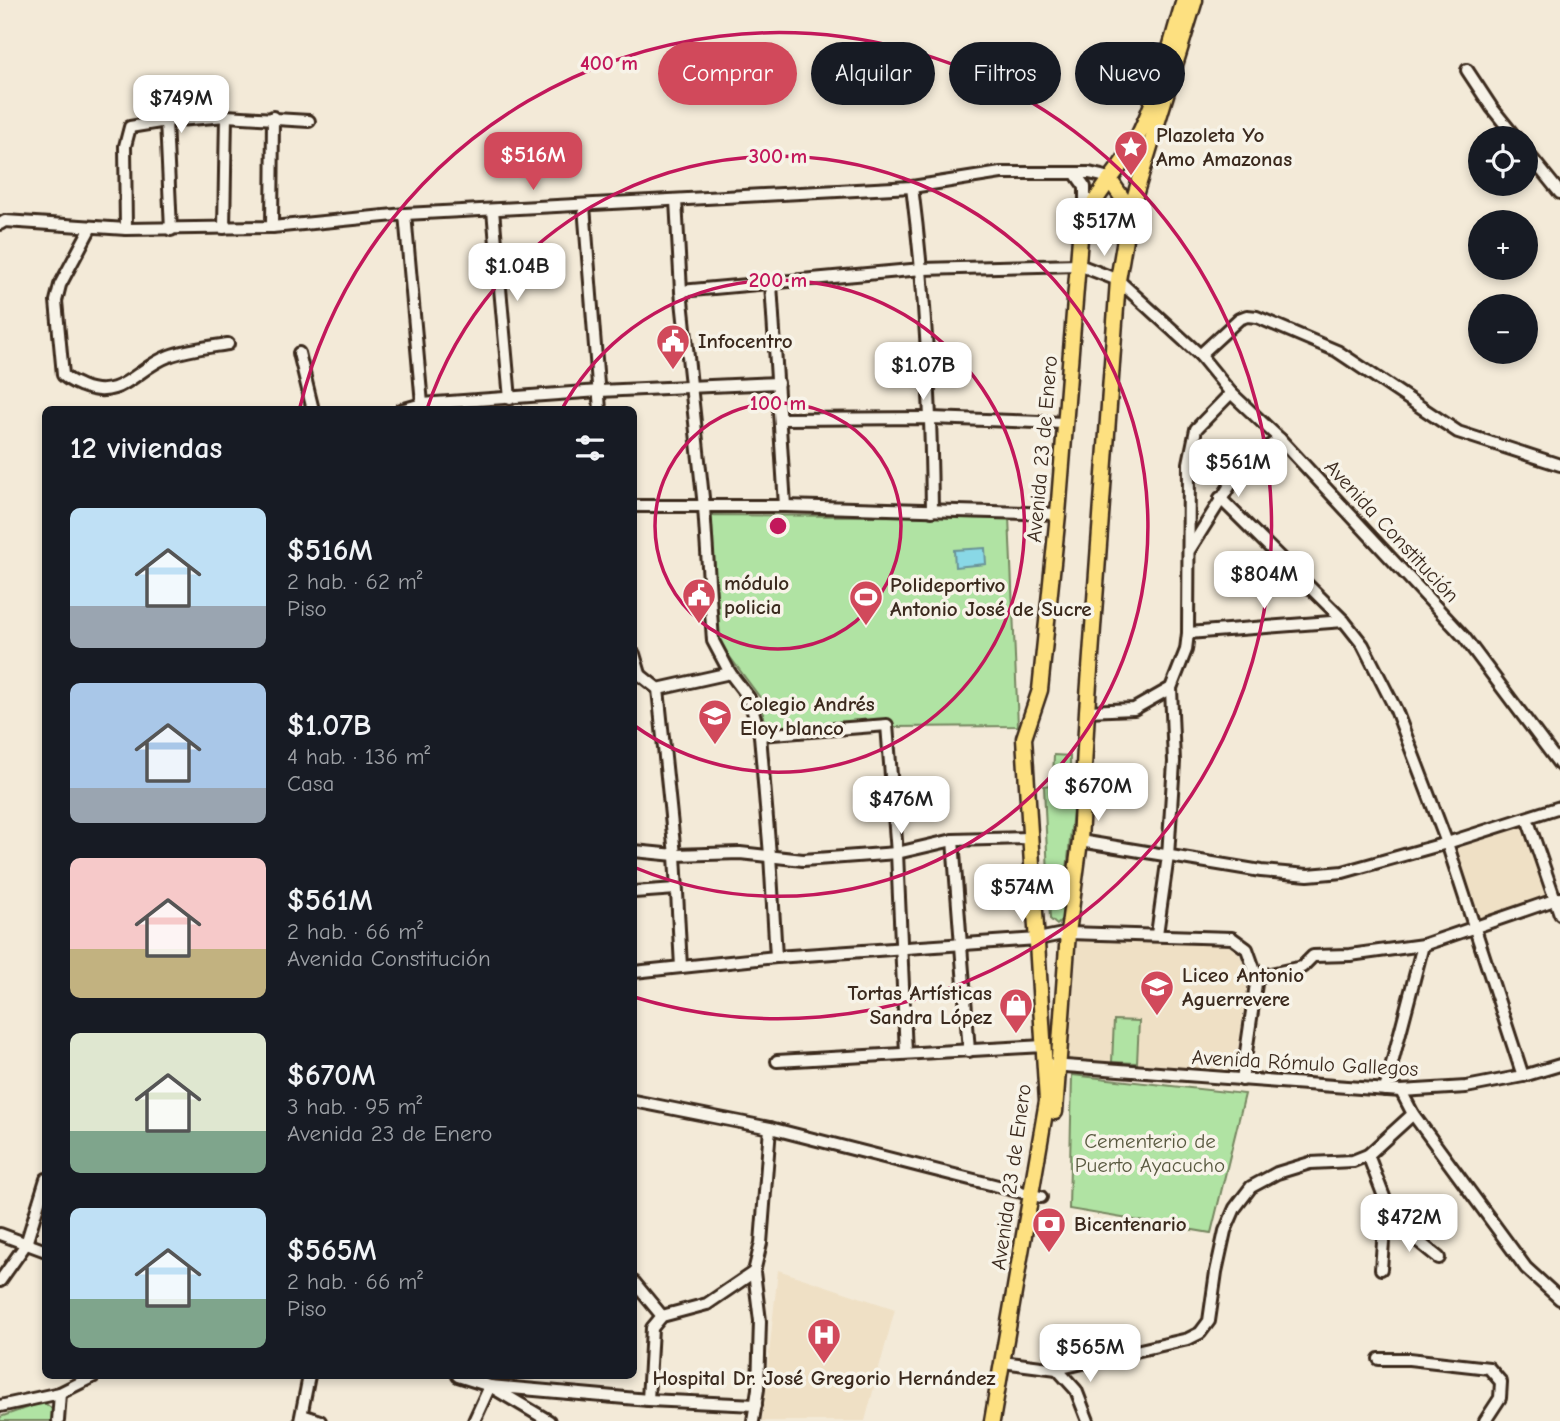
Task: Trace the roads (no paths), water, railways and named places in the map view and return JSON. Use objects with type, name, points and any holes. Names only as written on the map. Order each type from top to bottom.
[{"type":"main road","name":"Avenida 23 de Enero","points":[[1053,1065],[1044,1046],[1024,738],[1040,690],[1058,514],[1080,238],[1085,217],[1137,139],[1162,74],[1184,0]]},
{"type":"main road","name":"Avenida 23 de Enero","points":[[1001,1421],[1037,1196],[1080,841],[1118,280],[1129,215],[1195,0]]},
{"type":"main road","points":[[1110,180],[1122,197],[1129,215]]},
{"type":"main road","points":[[1096,200],[1108,192],[1116,192],[1122,197]]},
{"type":"main road","name":"Avenida 23 de Enero","points":[[992,1421],[1037,1196]]},
{"type":"street","points":[[1467,70],[1506,126]]},
{"type":"street","points":[[224,228],[226,116]]},
{"type":"street","points":[[126,229],[125,146],[130,127],[226,116],[309,121]]},
{"type":"street","points":[[272,227],[273,117]]},
{"type":"street","points":[[166,121],[171,230]]},
{"type":"street","points":[[1538,166],[1560,193]]},
{"type":"street","points":[[0,224],[5,221],[171,230],[272,227],[405,215],[912,187],[1001,173],[1075,173],[1102,176],[1110,180]]},
{"type":"street","points":[[1075,173],[1085,187],[1085,217]]},
{"type":"street","points":[[912,187],[922,269],[931,418],[932,511]]},
{"type":"street","points":[[676,200],[681,291],[704,507],[713,641],[730,673],[749,698],[760,735],[776,957]]},
{"type":"street","points":[[584,206],[600,406]]},
{"type":"street","points":[[492,210],[510,399]]},
{"type":"street","points":[[405,215],[422,404]]},
{"type":"street","points":[[91,227],[60,285],[56,301],[63,375],[68,380],[90,389],[105,391],[122,386],[167,356],[228,344]]},
{"type":"street","points":[[681,291],[922,269],[1079,265]]},
{"type":"street","name":"Avenida Constitución","points":[[1079,265],[1118,280],[1200,355],[1231,393],[1280,439],[1464,637],[1560,765]]},
{"type":"street","points":[[771,284],[785,506]]},
{"type":"street","points":[[1200,355],[1239,319],[1256,317],[1337,351],[1458,432],[1560,465]]},
{"type":"street","points":[[299,353],[312,406]]},
{"type":"street","points":[[415,406],[466,406],[599,391],[778,383]]},
{"type":"street","points":[[1157,934],[1168,856],[1174,762],[1171,688],[1180,670],[1188,633],[1189,463],[1196,429],[1231,393]]},
{"type":"street","points":[[781,419],[931,418],[1065,422]]},
{"type":"street","points":[[1188,551],[1244,463],[1280,439]]},
{"type":"street","points":[[1220,499],[1343,621],[1363,645],[1396,710],[1447,843],[1523,1076]]},
{"type":"street","points":[[637,506],[785,506],[1058,514]]},
{"type":"street","points":[[1188,633],[1343,621]]},
{"type":"street","points":[[637,672],[657,689],[675,855],[681,967]]},
{"type":"street","points":[[657,689],[730,673]]},
{"type":"street","points":[[1087,711],[1134,709],[1171,688]]},
{"type":"street","points":[[760,735],[887,725],[897,853],[906,1053]]},
{"type":"street","points":[[1080,841],[1280,874],[1308,875],[1343,872],[1560,807]]},
{"type":"street","points":[[1527,818],[1558,899],[1560,914]]},
{"type":"street","points":[[637,851],[675,855],[770,855],[803,860],[897,853],[953,841],[1030,838]]},
{"type":"street","points":[[953,841],[969,1051]]},
{"type":"street","points":[[637,892],[676,889]]},
{"type":"street","points":[[1257,977],[1302,967],[1313,956],[1350,955],[1423,945],[1558,899]]},
{"type":"street","points":[[637,972],[776,957],[1038,939],[1069,933],[1232,938],[1247,949],[1257,977],[1241,1080]]},
{"type":"street","points":[[1385,1090],[1423,945]]},
{"type":"street","points":[[777,1061],[1044,1046]]},
{"type":"street","name":"Avenida Rómulo Gallegos","points":[[1053,1065],[1401,1091],[1466,1087],[1523,1076],[1560,1065]]},
{"type":"street","points":[[1401,1091],[1413,1114],[1526,1268],[1555,1288],[1560,1299]]},
{"type":"street","points":[[637,1102],[770,1128],[1037,1196]]},
{"type":"street","points":[[1010,1363],[1057,1369],[1188,1339],[1200,1333],[1209,1321],[1225,1231],[1235,1208],[1251,1187],[1277,1173],[1310,1163],[1353,1161],[1368,1155],[1413,1114]]},
{"type":"street","points":[[753,1421],[760,1321],[754,1272],[761,1243],[770,1128]]},
{"type":"street","points":[[1368,1155],[1386,1202],[1381,1269]]},
{"type":"street","points":[[0,1281],[26,1244],[42,1193]]},
{"type":"street","points":[[1384,1230],[1402,1228],[1439,1258]]},
{"type":"street","points":[[0,1234],[42,1250]]},
{"type":"street","points":[[648,1400],[652,1328],[662,1317],[707,1304],[754,1272]]},
{"type":"street","points":[[637,1286],[662,1317]]},
{"type":"street","points":[[1379,1359],[1409,1359],[1489,1368],[1501,1382],[1500,1398],[1485,1421]]},
{"type":"street","points":[[1057,1369],[1076,1390],[1088,1421]]},
{"type":"street","points":[[0,1406],[60,1393],[88,1379]]},
{"type":"street","points":[[308,1379],[301,1418],[320,1421]]},
{"type":"street","points":[[468,1379],[489,1385],[648,1400],[756,1405]]},
{"type":"street","points":[[474,1421],[489,1385]]},
{"type":"street","points":[[489,1385],[550,1421]]},
{"type":"street","points":[[58,1421],[60,1393]]},
{"type":"water","points":[[985,548],[986,564],[955,567],[954,550]]},
{"type":"place","name":"Plazoleta Yo Amo Amazonas","points":[[1131,177]]},
{"type":"place","name":"Infocentro","points":[[673,371]]},
{"type":"place","name":"módulo policia","points":[[699,625]]},
{"type":"place","name":"Polideportivo Antonio José de Sucre","points":[[866,627]]},
{"type":"place","name":"Colegio Andrés Eloy blanco","points":[[715,746]]},
{"type":"place","name":"Liceo Antonio Aguerrevere","points":[[1157,1017]]},
{"type":"place","name":"Tortas Artísticas Sandra López","points":[[1016,1035]]},
{"type":"place","name":"Bicentenario","points":[[1049,1254]]},
{"type":"place","name":"Hospital Dr. José Gregorio Hernández","points":[[824,1365]]},
{"type":"park label","name":"Cementerio de Puerto Ayacucho","points":[[1150,1153]]}]
